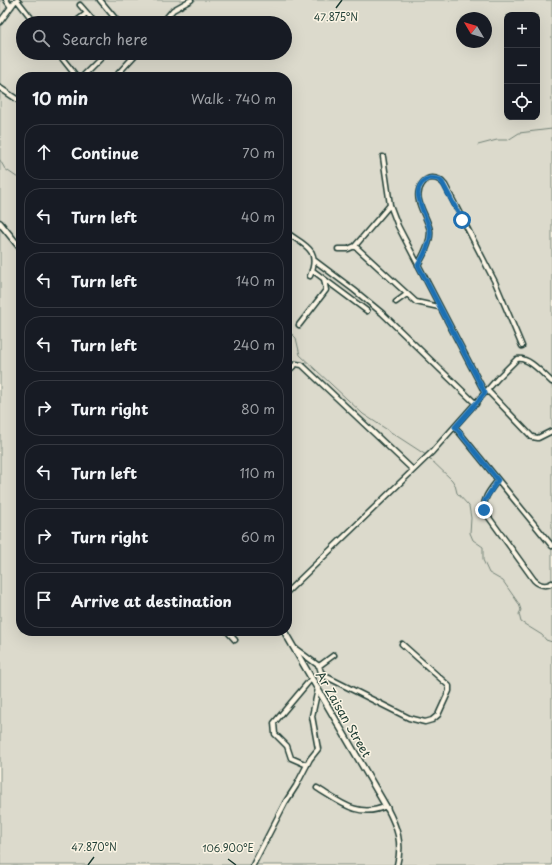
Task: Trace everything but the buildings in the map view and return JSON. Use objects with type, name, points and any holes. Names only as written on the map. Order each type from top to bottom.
[{"type":"street","points":[[6,0],[11,7]]},
{"type":"street","points":[[0,22],[16,0],[29,16]]},
{"type":"street","points":[[100,0],[113,16]]},
{"type":"street","points":[[168,16],[173,10],[191,0]]},
{"type":"street","points":[[80,5],[89,16]]},
{"type":"street","points":[[83,16],[87,13]]},
{"type":"street","points":[[64,60],[73,72]]},
{"type":"street","points":[[87,72],[99,60]]},
{"type":"street","points":[[120,72],[131,60]]},
{"type":"street","points":[[0,88],[16,99]]},
{"type":"street","points":[[383,157],[390,205],[398,226],[439,307],[486,392],[532,437],[538,438],[552,431]]},
{"type":"street","points":[[418,265],[425,254],[430,232],[419,201],[419,190],[424,181],[430,178],[436,178],[445,186],[496,282],[522,346]]},
{"type":"street","points":[[338,249],[348,249],[355,246],[390,205]]},
{"type":"street","points":[[0,223],[16,243]]},
{"type":"street","points":[[292,237],[312,252],[314,260],[310,276]]},
{"type":"street","points":[[355,246],[416,302],[439,307]]},
{"type":"street","points":[[314,260],[382,313],[476,404]]},
{"type":"street","points":[[312,270],[367,311]]},
{"type":"street","points":[[299,324],[326,290],[324,279]]},
{"type":"street","points":[[396,302],[406,294]]},
{"type":"street","points":[[292,587],[432,452],[513,363],[521,358],[527,360],[552,382]]},
{"type":"street","points":[[292,368],[296,364],[302,365],[413,470]]},
{"type":"street","points":[[455,427],[552,546]]},
{"type":"street","points":[[498,480],[485,500],[485,512],[534,580],[542,585],[548,585],[552,582]]},
{"type":"street","points":[[231,636],[235,640]]},
{"type":"street","name":"Ar Zaisan Street","points":[[287,636],[387,807]]},
{"type":"street","points":[[294,648],[318,666],[326,677],[409,718],[425,722],[432,720],[438,715],[450,691],[449,686],[402,644]]},
{"type":"street","points":[[318,666],[334,655]]},
{"type":"street","points":[[307,765],[291,758],[287,746],[275,734],[274,723],[311,679]]},
{"type":"street","points":[[253,865],[285,803],[318,749],[312,716],[318,689]]},
{"type":"street","points":[[317,788],[349,808],[360,810],[378,810],[387,807],[395,823],[400,840],[400,851],[397,865]]},
{"type":"shaded area","points":[[0,0],[552,0],[552,865],[0,865]]},
{"type":"waterway","points":[[478,145],[497,140],[508,140],[519,133],[552,129]]},
{"type":"waterway","points":[[0,160],[5,169],[16,177]]},
{"type":"waterway","points":[[292,334],[296,338],[300,355],[363,414],[426,455]]},
{"type":"waterway","points":[[428,457],[452,480],[457,493],[469,506],[471,518],[470,533],[473,540],[483,547],[483,560],[489,573],[503,581],[519,604],[521,610],[519,614],[521,622],[542,635],[546,640],[552,642]]},
{"type":"route","points":[[462,220],[442,182],[436,178],[430,178],[421,184],[418,197],[430,232],[425,254],[418,265],[485,393],[455,427],[498,480],[486,497],[484,510]]}]
